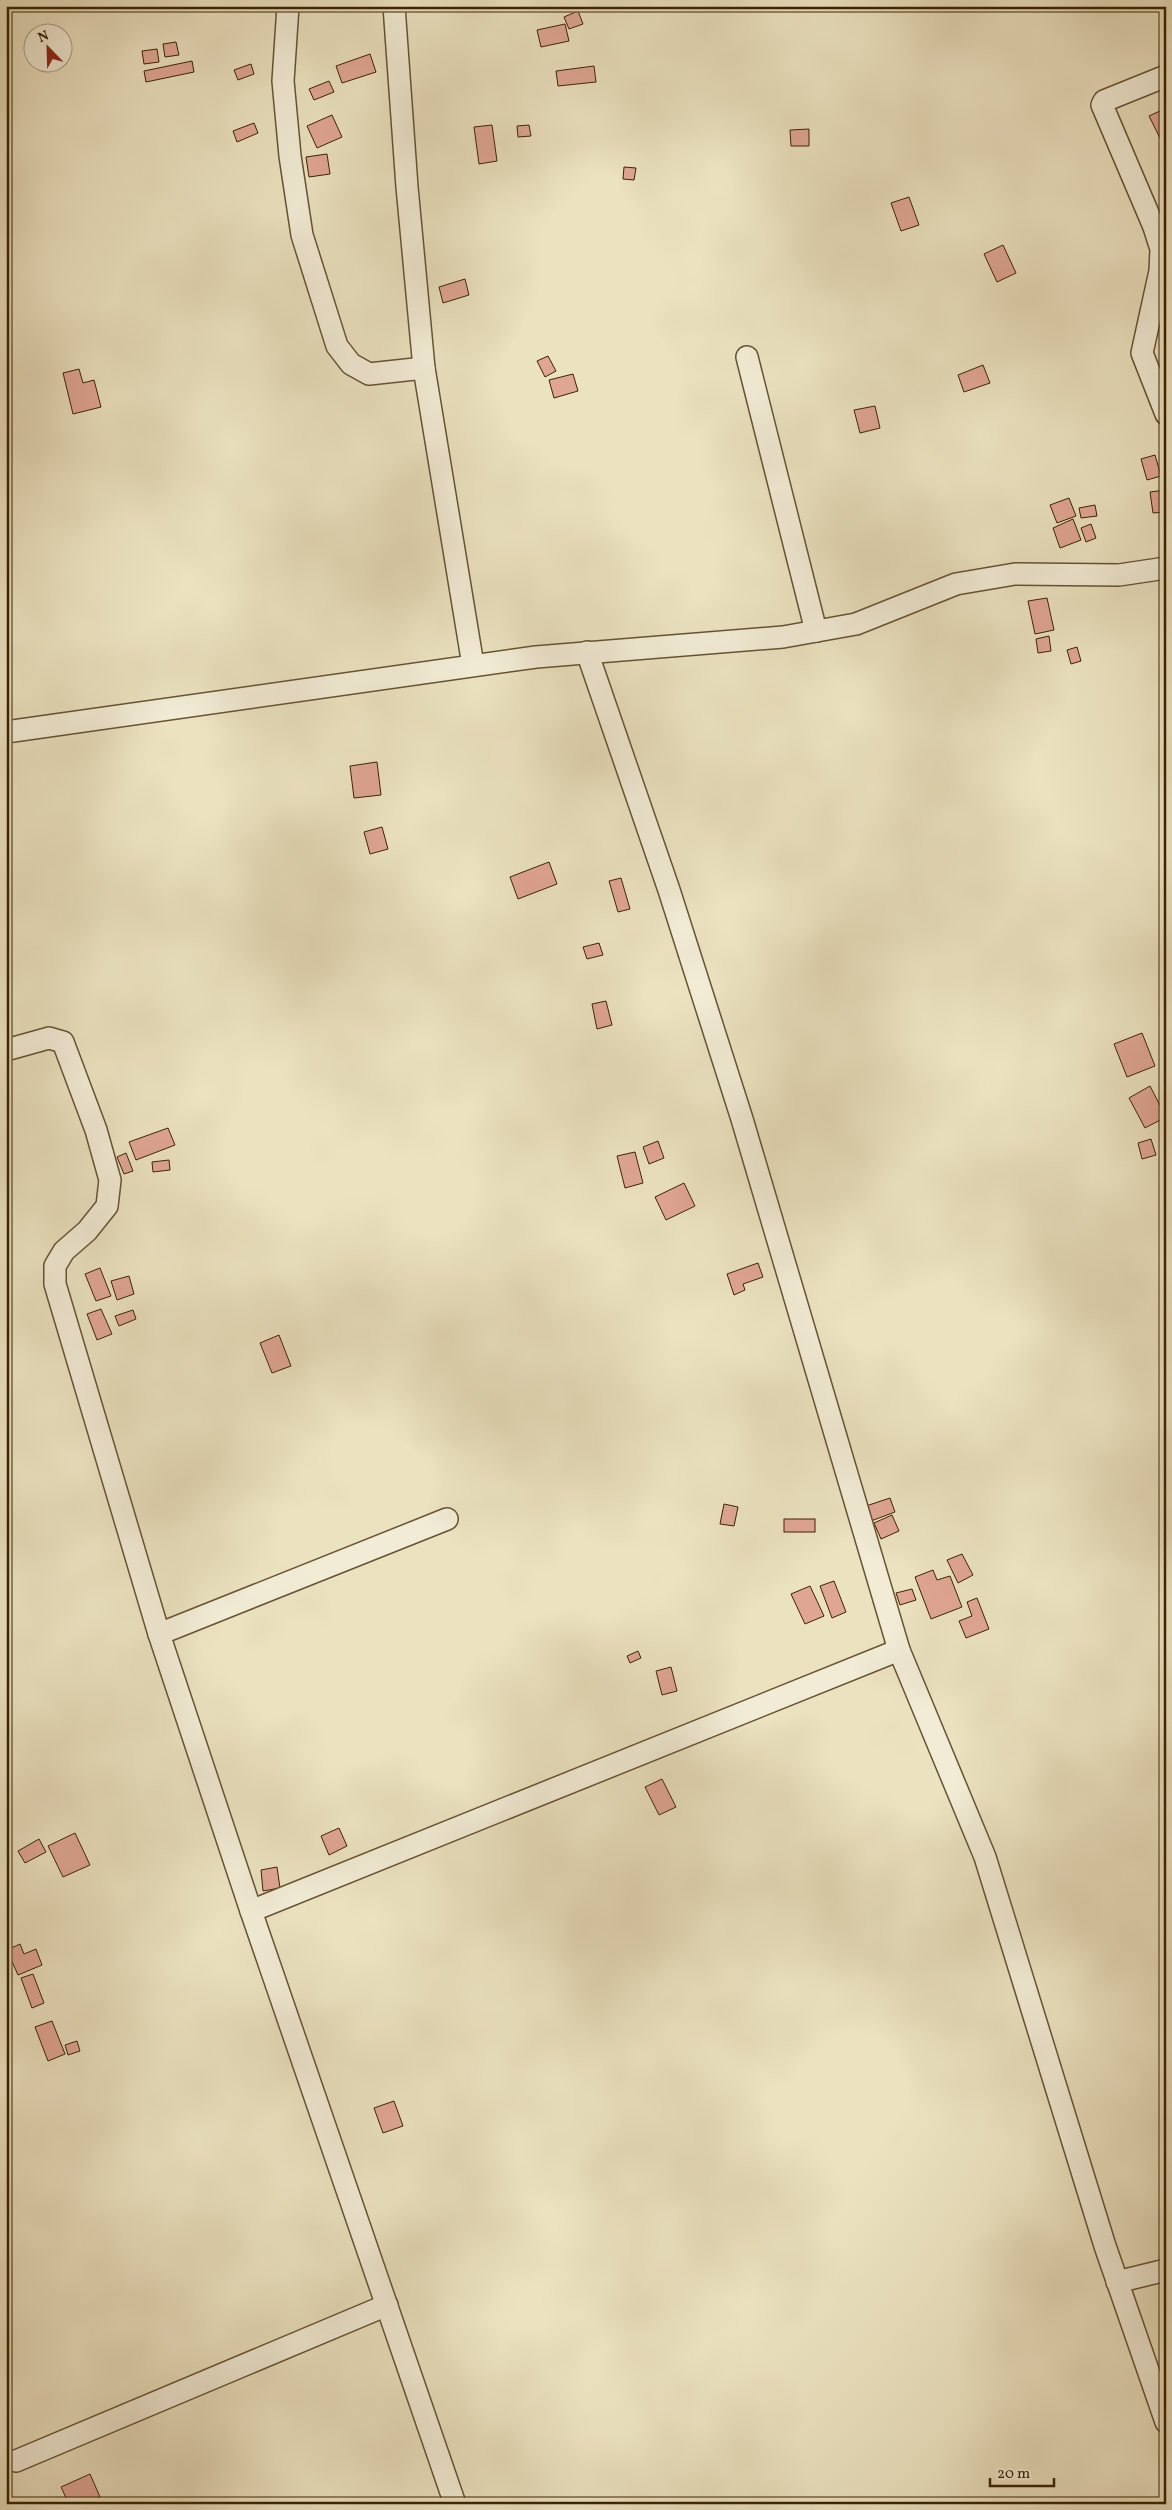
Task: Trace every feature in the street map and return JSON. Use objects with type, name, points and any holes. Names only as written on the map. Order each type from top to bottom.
[{"type":"street","points":[[288,6],[283,81],[291,164],[302,236],[337,346],[351,364],[370,374],[424,368]]},
{"type":"street","points":[[394,6],[407,187],[424,368],[473,665]]},
{"type":"street","points":[[1166,76],[1104,101],[1102,105],[1154,227],[1161,249],[1160,271],[1142,352],[1166,414]]},
{"type":"street","points":[[747,357],[816,631]]},
{"type":"street","points":[[6,732],[473,665],[588,652],[783,637],[856,624],[956,584],[1007,575],[1119,575],[1166,568]]},
{"type":"street","points":[[588,652],[669,890],[742,1120],[899,1650],[985,1857],[1117,2282],[1166,2422]]},
{"type":"street","points":[[6,1050],[49,1038],[63,1042],[96,1130],[110,1180],[107,1206],[87,1231],[64,1251],[55,1266],[55,1284],[159,1634],[251,1911],[455,2504]]},
{"type":"street","points":[[159,1634],[447,1519]]},
{"type":"street","points":[[251,1911],[899,1650]]},
{"type":"street","points":[[1117,2282],[1166,2270]]},
{"type":"street","points":[[16,2462],[387,2305]]},
{"type":"building","points":[[578,11],[583,24],[569,29],[564,17]]},
{"type":"building","points":[[565,24],[569,41],[541,47],[537,30]]},
{"type":"building","points":[[176,42],[179,55],[165,57],[163,44]]},
{"type":"building","points":[[157,49],[159,62],[144,64],[142,51]]},
{"type":"building","points":[[370,54],[376,72],[342,83],[336,66]]},
{"type":"building","points":[[192,61],[194,72],[146,82],[144,71]]},
{"type":"building","points":[[251,64],[254,74],[238,80],[234,70]]},
{"type":"building","points":[[594,66],[596,82],[558,86],[556,71]]},
{"type":"building","points":[[329,81],[334,92],[314,100],[309,89]]},
{"type":"building","points":[[1162,110],[1166,119],[1166,140],[1162,142],[1149,116]]},
{"type":"building","points":[[332,115],[342,137],[317,148],[307,126]]},
{"type":"building","points":[[254,123],[258,133],[237,142],[233,131]]},
{"type":"building","points":[[492,125],[497,161],[479,164],[474,127]]},
{"type":"building","points":[[529,125],[531,136],[518,137],[517,126]]},
{"type":"building","points":[[809,129],[809,146],[791,146],[790,130]]},
{"type":"building","points":[[327,154],[330,174],[309,177],[306,157]]},
{"type":"building","points":[[624,167],[636,168],[634,180],[623,179]]},
{"type":"building","points":[[909,197],[919,225],[901,231],[891,203]]},
{"type":"building","points":[[1003,245],[1016,273],[997,282],[984,254]]},
{"type":"building","points":[[465,279],[469,295],[443,303],[439,287]]},
{"type":"building","points":[[548,356],[556,371],[545,377],[537,361]]},
{"type":"building","points":[[983,365],[990,383],[964,392],[958,375]]},
{"type":"building","points":[[79,369],[83,383],[94,380],[101,407],[73,414],[63,373]]},
{"type":"building","points":[[573,374],[578,391],[554,398],[549,380]]},
{"type":"building","points":[[875,406],[880,428],[860,433],[854,410]]},
{"type":"building","points":[[1155,455],[1161,476],[1147,480],[1141,459]]},
{"type":"building","points":[[1166,490],[1166,512],[1153,513],[1150,492]]},
{"type":"building","points":[[1069,498],[1076,516],[1057,523],[1050,505]]},
{"type":"building","points":[[1095,505],[1097,516],[1081,518],[1079,508]]},
{"type":"building","points":[[1073,519],[1081,540],[1060,548],[1053,528]]},
{"type":"building","points":[[1091,524],[1096,538],[1086,542],[1081,528]]},
{"type":"building","points":[[1047,598],[1054,630],[1035,634],[1028,601]]},
{"type":"building","points":[[1049,636],[1051,651],[1038,653],[1036,639]]},
{"type":"building","points":[[1077,647],[1081,661],[1071,664],[1067,650]]},
{"type":"building","points":[[377,762],[381,795],[354,798],[350,766]]},
{"type":"building","points":[[382,827],[388,849],[370,854],[364,832]]},
{"type":"building","points":[[549,862],[557,884],[518,899],[510,877]]},
{"type":"building","points":[[621,878],[630,909],[618,912],[609,881]]},
{"type":"building","points":[[599,943],[603,955],[587,959],[583,947]]},
{"type":"building","points":[[606,1001],[612,1025],[597,1029],[592,1004]]},
{"type":"building","points":[[1142,1033],[1155,1066],[1127,1077],[1114,1044]]},
{"type":"building","points":[[1150,1086],[1166,1117],[1145,1128],[1129,1098]]},
{"type":"building","points":[[168,1128],[175,1145],[136,1160],[129,1142]]},
{"type":"building","points":[[1151,1139],[1156,1155],[1142,1159],[1138,1143]]},
{"type":"building","points":[[658,1141],[664,1158],[649,1164],[643,1147]]},
{"type":"building","points":[[635,1152],[643,1183],[625,1188],[617,1156]]},
{"type":"building","points":[[126,1153],[133,1171],[124,1174],[117,1157]]},
{"type":"building","points":[[169,1160],[170,1170],[153,1172],[152,1162]]},
{"type":"building","points":[[684,1183],[695,1206],[666,1220],[655,1197]]},
{"type":"building","points":[[758,1263],[763,1277],[743,1284],[745,1290],[734,1295],[727,1274]]},
{"type":"building","points":[[100,1268],[111,1296],[96,1301],[85,1274]]},
{"type":"building","points":[[129,1276],[134,1294],[117,1300],[111,1281]]},
{"type":"building","points":[[101,1309],[112,1334],[97,1340],[87,1314]]},
{"type":"building","points":[[133,1310],[136,1319],[119,1326],[115,1316]]},
{"type":"building","points":[[279,1335],[291,1366],[272,1373],[260,1343]]},
{"type":"building","points":[[890,1498],[895,1512],[871,1521],[866,1506]]},
{"type":"building","points":[[724,1504],[738,1507],[734,1526],[720,1524]]},
{"type":"building","points":[[892,1515],[899,1531],[881,1539],[874,1523]]},
{"type":"building","points":[[784,1519],[815,1519],[815,1532],[784,1532]]},
{"type":"building","points":[[962,1554],[973,1575],[958,1583],[947,1560]]},
{"type":"building","points":[[933,1570],[937,1580],[950,1576],[962,1607],[931,1619],[915,1577]]},
{"type":"building","points":[[834,1581],[846,1612],[832,1618],[820,1586]]},
{"type":"building","points":[[810,1586],[824,1616],[805,1624],[791,1594]]},
{"type":"building","points":[[912,1589],[916,1600],[900,1605],[896,1593]]},
{"type":"building","points":[[977,1598],[989,1629],[966,1638],[959,1621],[972,1616],[967,1602]]},
{"type":"building","points":[[638,1651],[641,1658],[630,1663],[627,1656]]},
{"type":"building","points":[[671,1667],[677,1691],[662,1695],[656,1671]]},
{"type":"building","points":[[662,1779],[676,1807],[659,1815],[645,1787]]},
{"type":"building","points":[[339,1828],[347,1846],[329,1855],[321,1836]]},
{"type":"building","points":[[75,1833],[90,1865],[63,1877],[48,1846]]},
{"type":"building","points":[[39,1839],[46,1852],[25,1863],[18,1851]]},
{"type":"building","points":[[277,1867],[280,1888],[263,1891],[261,1870]]},
{"type":"building","points":[[20,1944],[24,1954],[36,1949],[42,1965],[18,1975],[7,1950]]},
{"type":"building","points":[[33,1974],[44,2003],[32,2008],[21,1978]]},
{"type":"building","points":[[52,2021],[65,2054],[48,2061],[35,2027]]},
{"type":"building","points":[[77,2041],[80,2051],[68,2055],[65,2045]]},
{"type":"building","points":[[394,2101],[403,2126],[383,2133],[374,2108]]},
{"type":"building","points":[[90,2474],[100,2497],[85,2504],[69,2504],[61,2487]]},
{"type":"building","points":[[366,2498],[370,2504],[356,2504]]}]
